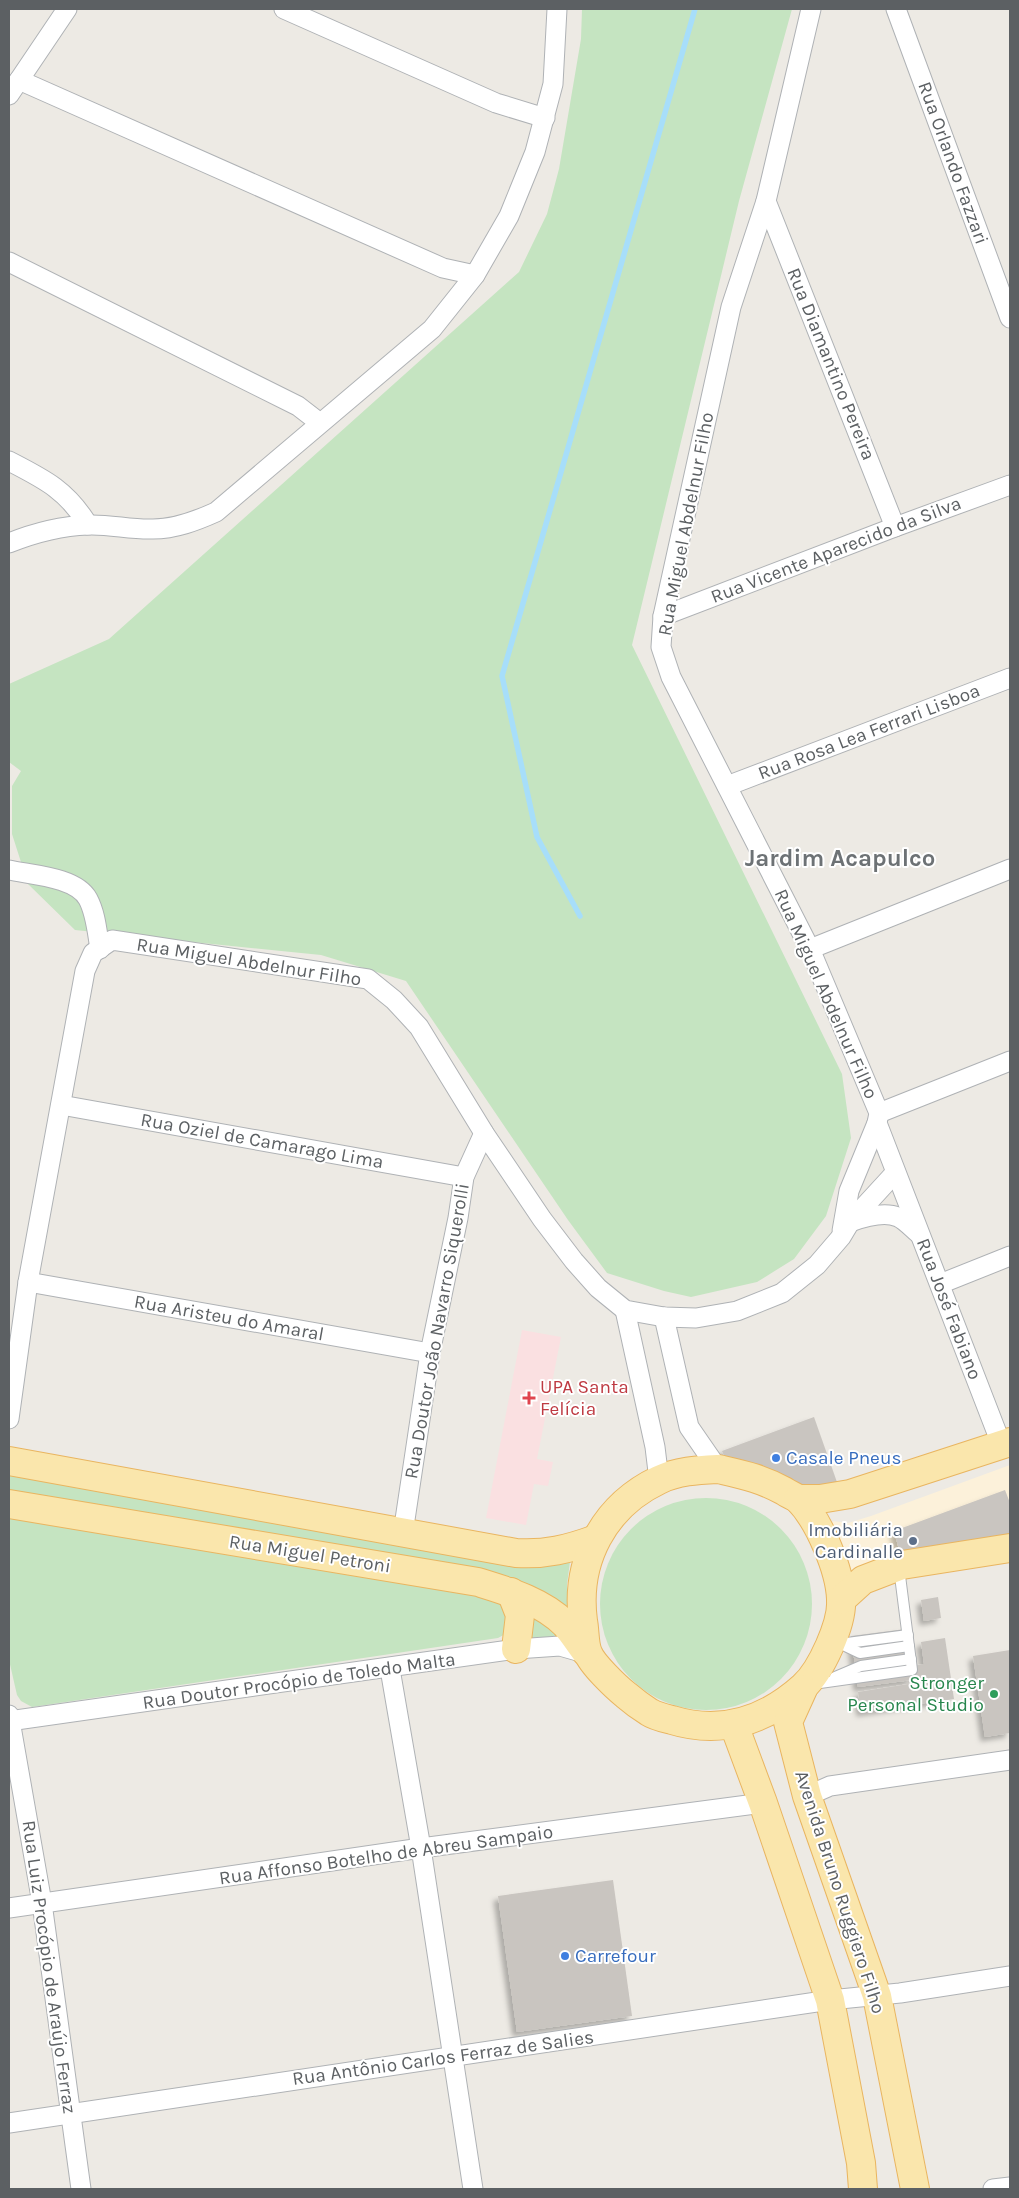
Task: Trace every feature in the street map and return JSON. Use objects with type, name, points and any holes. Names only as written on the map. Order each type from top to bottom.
[{"type":"main road","points":[[798,1499],[820,1499],[850,1494],[1006,1444]]},
{"type":"main road","name":"Rua Miguel Petroni","points":[[9,1462],[516,1553],[538,1555],[573,1547],[596,1538]]},
{"type":"main road","points":[[588,1654],[580,1600],[585,1568],[596,1538],[606,1521],[630,1497],[659,1480],[688,1471],[718,1469],[761,1479],[798,1499],[824,1536],[837,1575],[842,1600],[835,1645],[826,1654],[814,1684]]},
{"type":"main road","name":"Rua Miguel Petroni","points":[[9,1504],[478,1582],[511,1592],[539,1605],[564,1623],[614,1686],[650,1713],[693,1726],[734,1725],[772,1711],[814,1684]]},
{"type":"main road","points":[[842,1600],[863,1580],[899,1566],[1010,1548]]},
{"type":"main road","points":[[511,1592],[520,1614],[516,1649]]},
{"type":"main road","name":"Avenida Bruno Ruggiero Filho","points":[[814,1684],[788,1722],[807,1796],[877,1996],[915,2189]]},
{"type":"main road","points":[[734,1725],[763,1803],[830,2000],[863,2189]]},
{"type":"street","points":[[67,9],[14,87],[443,268],[475,275]]},
{"type":"street","points":[[284,9],[496,104],[545,118]]},
{"type":"street","points":[[9,543],[44,531],[88,525],[110,525],[152,530],[171,528],[216,512],[432,329],[475,275],[493,246],[524,185],[545,118],[552,84],[557,9]]},
{"type":"street","name":"Rua Miguel Abdelnur Filho","points":[[100,948],[112,940],[368,979],[394,1000],[419,1027],[484,1133],[574,1261],[598,1288],[625,1310],[664,1317],[696,1318],[737,1312],[782,1293],[817,1265],[845,1229],[895,1173],[878,1118],[810,949],[671,677],[661,647],[663,616],[731,307],[766,201],[811,9]]},
{"type":"street","name":"Rua Orlando Fazzari","points":[[896,9],[1010,318]]},
{"type":"street","name":"Rua Diamantino Pereira","points":[[766,201],[895,526]]},
{"type":"street","points":[[9,262],[298,406],[320,424]]},
{"type":"street","points":[[9,461],[49,482],[61,491],[76,507],[88,525]]},
{"type":"street","name":"Rua Vicente Aparecido da Silva","points":[[663,616],[895,526],[1010,485]]},
{"type":"street","name":"Rua Rosa Lea Ferrari Lisboa","points":[[727,786],[1010,678]]},
{"type":"street","points":[[810,949],[1010,869]]},
{"type":"street","points":[[9,870],[67,882],[81,890],[88,898],[94,914],[100,948],[93,953],[85,972],[28,1282],[9,1419]]},
{"type":"street","points":[[878,1118],[1010,1061]]},
{"type":"street","name":"Rua Oziel de Camarago Lima","points":[[61,1104],[464,1177]]},
{"type":"street","name":"Rua Miguel Abdelnur Filho","points":[[845,1229],[849,1192],[878,1118]]},
{"type":"street","name":"Rua Doutor João Navarro Siquerolli","points":[[403,1533],[430,1353],[458,1218],[464,1177],[484,1133]]},
{"type":"street","name":"Rua José Fabiano","points":[[895,1173],[1006,1444]]},
{"type":"street","points":[[845,1229],[867,1216],[885,1215],[898,1217],[919,1234]]},
{"type":"street","points":[[940,1284],[1010,1256]]},
{"type":"street","name":"Rua Aristeu do Amaral","points":[[28,1282],[430,1353]]},
{"type":"street","points":[[625,1310],[655,1447],[659,1480]]},
{"type":"street","points":[[664,1317],[689,1427],[718,1469]]},
{"type":"street","name":"Rua Doutor Procópio de Toledo Malta","points":[[9,1719],[390,1669],[516,1649],[560,1646],[588,1654]]},
{"type":"street","points":[[390,1669],[421,1848],[451,2057],[473,2189]]},
{"type":"street","name":"Rua Luiz Procópio de Araújo Ferraz","points":[[9,1719],[42,1903],[81,2189]]},
{"type":"street","points":[[807,1796],[830,1786],[1010,1760]]},
{"type":"street","name":"Rua Affonso Botelho de Abreu Sampaio","points":[[9,1908],[421,1848],[763,1803]]},
{"type":"street","name":"Rua Antônio Carlos Ferraz de Salies","points":[[9,2123],[830,2000],[877,1996],[1010,1976]]},
{"type":"street","points":[[993,2189],[1010,2187]]},
{"type":"lane","points":[[814,1684],[912,1670],[899,1566]]},
{"type":"lane","points":[[835,1645],[908,1635]]},
{"type":"lane","points":[[835,1645],[860,1653],[909,1646]]},
{"type":"shaded area","name":"UPA Santa Felícia","points":[[522,1330],[561,1337],[537,1459],[553,1462],[548,1486],[534,1484],[526,1525],[486,1518]]},
{"type":"shaded area","points":[[1010,1465],[1010,1537],[844,1583],[830,1531],[833,1521],[848,1523],[871,1516]]},
{"type":"green space","points":[[582,9],[792,9],[739,201],[632,645],[842,1074],[851,1138],[826,1216],[794,1259],[757,1282],[691,1297],[664,1291],[607,1273],[568,1220],[406,981],[321,955],[75,930],[28,884],[12,834],[12,786],[21,771],[9,762],[9,684],[109,639],[519,272],[547,214],[559,169],[581,39]]},
{"type":"green space","points":[[9,1472],[537,1566],[551,1566],[568,1560],[570,1562],[567,1584],[567,1609],[557,1611],[9,1493]]},
{"type":"green space","points":[[696,1498],[716,1498],[737,1502],[756,1510],[781,1529],[794,1545],[804,1563],[810,1583],[812,1604],[810,1625],[804,1645],[794,1663],[781,1679],[756,1698],[737,1706],[716,1710],[696,1710],[675,1706],[656,1698],[639,1686],[624,1671],[612,1654],[604,1635],[600,1614],[600,1594],[604,1573],[612,1554],[624,1537],[639,1522],[656,1510],[675,1502]]},
{"type":"green space","points":[[15,1516],[474,1591],[506,1603],[507,1633],[498,1638],[32,1707],[21,1701],[17,1695],[9,1660],[9,1519]]},
{"type":"green space","points":[[526,1612],[561,1634],[557,1637],[525,1639]]},
{"type":"building","name":"Casale Pneus","points":[[814,1417],[838,1485],[813,1494],[728,1465],[722,1451]]},
{"type":"building","points":[[1005,1490],[1010,1503],[1010,1534],[901,1557],[894,1531]]},
{"type":"building","points":[[938,1597],[941,1618],[924,1621],[921,1600]]},
{"type":"building","points":[[905,1629],[912,1680],[858,1687],[851,1636]]},
{"type":"building","points":[[945,1638],[954,1699],[861,1712],[858,1692],[915,1683],[913,1666],[924,1664],[921,1642]]},
{"type":"building","name":"Stronger Personal Studio","points":[[1010,1650],[1010,1733],[985,1737],[973,1656]]},
{"type":"building","name":"Carrefour","points":[[613,1880],[632,2016],[517,2032],[498,1896]]},
{"type":"waterway","points":[[580,916],[537,837],[502,676],[695,9]]},
{"type":"place","name":"UPA Santa Felícia","points":[[529,1398]]},
{"type":"place","name":"Casale Pneus","points":[[776,1458]]},
{"type":"place","name":"Imobiliária Cardinalle","points":[[913,1541]]},
{"type":"place","name":"Stronger Personal Studio","points":[[994,1694]]},
{"type":"place","name":"Carrefour","points":[[565,1956]]},
{"type":"district","name":"Jardim Acapulco","points":[[840,858]]}]
